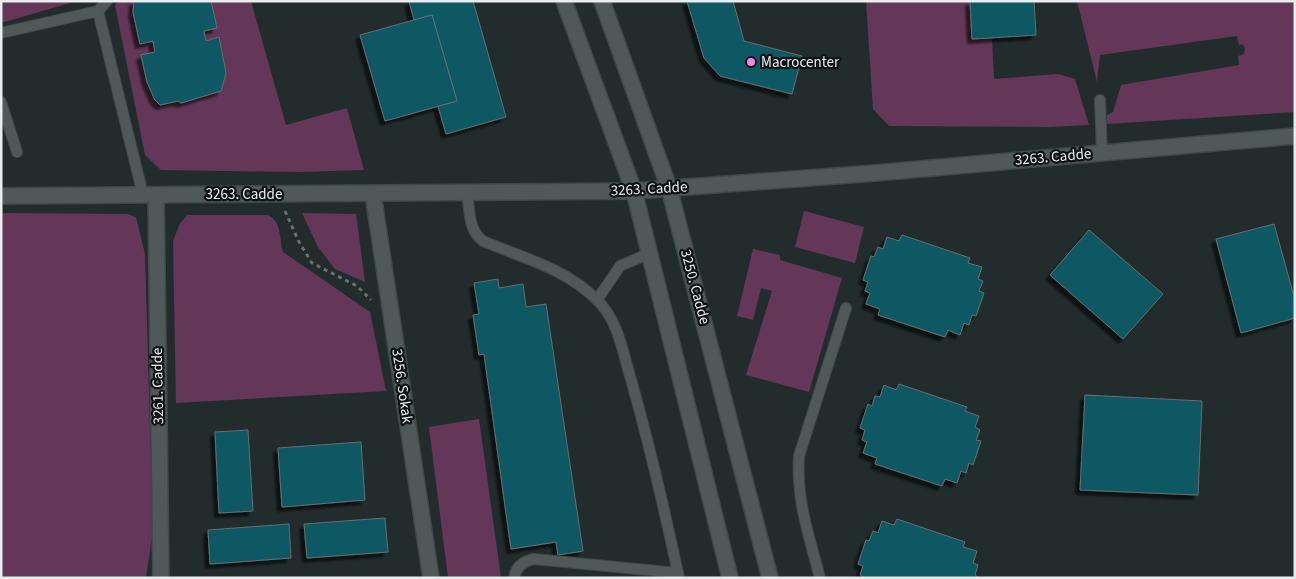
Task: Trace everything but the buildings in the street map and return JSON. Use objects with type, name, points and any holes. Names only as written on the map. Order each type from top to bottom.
[{"type":"street","points":[[564,1],[634,191],[730,578]]},
{"type":"street","name":"3250. Cadde","points":[[602,1],[670,188],[770,578]]},
{"type":"street","name":"3263. Cadde","points":[[1,195],[634,191],[875,173],[1295,136]]},
{"type":"street","name":"3256. Sokak","points":[[373,194],[431,578]]},
{"type":"street","name":"3261. Cadde","points":[[150,195],[161,578]]},
{"type":"lane","points":[[1,33],[98,11],[107,1]]},
{"type":"lane","points":[[98,11],[150,195]]},
{"type":"lane","points":[[1100,100],[1102,153]]},
{"type":"lane","points":[[1,102],[17,152]]},
{"type":"lane","points":[[467,193],[472,228],[483,242],[525,256],[552,268],[597,300],[617,330],[652,454],[678,576],[534,559],[523,563],[517,568],[514,578]]},
{"type":"lane","points":[[597,300],[620,266],[650,253]]},
{"type":"lane","points":[[820,578],[800,501],[797,482],[799,456],[846,308]]},
{"type":"path","points":[[275,194],[312,263],[357,286],[394,327]]},
{"type":"shaded area","points":[[1,1],[77,1],[1,23]]},
{"type":"shaded area","points":[[119,1],[251,1],[286,125],[347,108],[364,170],[299,172],[161,170],[145,155],[115,5]]},
{"type":"shaded area","points":[[866,1],[1034,1],[1036,35],[992,38],[994,79],[1058,74],[1075,79],[1089,125],[1050,127],[889,126],[873,109]]},
{"type":"shaded area","points":[[1077,1],[1295,1],[1295,112],[1107,124],[1107,115],[1113,112],[1121,85],[1239,65],[1238,56],[1244,54],[1245,49],[1243,44],[1239,45],[1237,36],[1100,55],[1097,82]]},
{"type":"shaded area","points":[[804,211],[864,227],[855,263],[795,247]]},
{"type":"shaded area","points":[[1,213],[127,214],[136,217],[145,254],[153,530],[146,578],[1,578]]},
{"type":"shaded area","points":[[302,213],[356,214],[365,282],[335,269],[318,247]]},
{"type":"shaded area","points":[[187,215],[268,215],[272,218],[278,226],[283,252],[370,312],[386,391],[176,403],[173,242],[179,225]]},
{"type":"shaded area","points":[[753,249],[780,255],[780,260],[842,278],[809,392],[746,375],[772,291],[761,288],[753,320],[737,316]]},
{"type":"shaded area","points":[[479,419],[501,578],[448,578],[429,427]]},
{"type":"place","name":"Macrocenter","points":[[751,62]]}]
